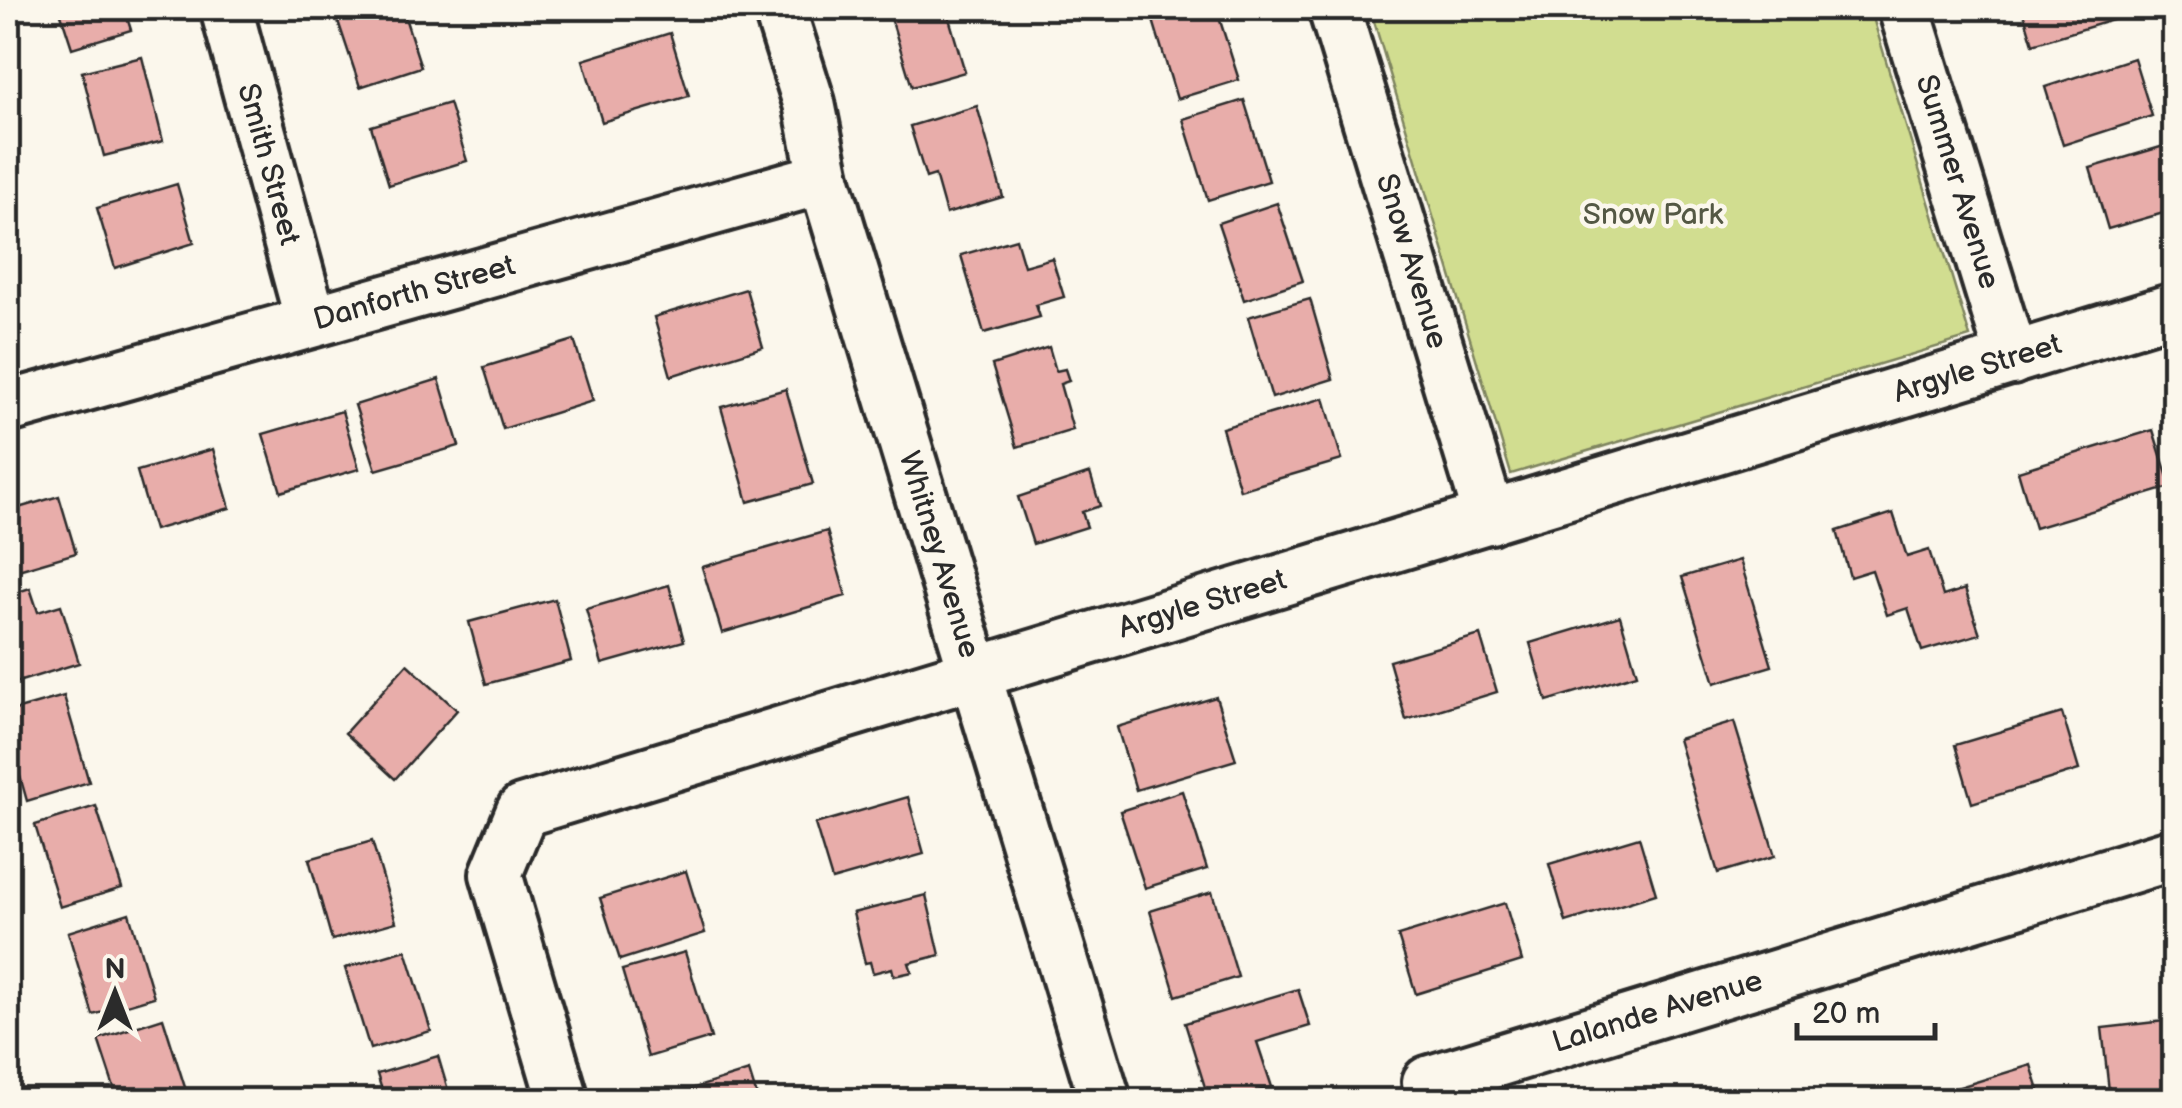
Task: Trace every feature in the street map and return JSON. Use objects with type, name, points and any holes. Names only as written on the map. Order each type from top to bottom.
[{"type":"street","name":"Smith Street","points":[[226,8],[311,321]]},
{"type":"street","name":"Whitney Avenue","points":[[779,8],[808,103],[824,178],[1105,1100]]},
{"type":"street","name":"Snow Avenue","points":[[1334,8],[1490,518]]},
{"type":"street","name":"Summer Avenue","points":[[1904,8],[2012,359]]},
{"type":"street","name":"Danforth Street","points":[[8,407],[824,178]]},
{"type":"street","name":"Argyle Street","points":[[563,1100],[496,874],[522,811],[2174,309]]},
{"type":"street","name":"Lalande Avenue","points":[[1428,1082],[2174,854]]},
{"type":"green space","name":"Snow Park","points":[[1370,8],[1870,8],[1970,337],[1511,474]]},
{"type":"building","points":[[59,8],[124,8],[131,30],[72,48]]},
{"type":"building","points":[[402,8],[421,67],[360,87],[334,9]]},
{"type":"building","points":[[888,8],[946,8],[965,72],[912,87]]},
{"type":"building","points":[[1193,8],[1216,8],[1239,80],[1177,99],[1153,20]]},
{"type":"building","points":[[2022,8],[2120,8],[2123,17],[2033,44]]},
{"type":"building","points":[[670,33],[689,96],[602,122],[583,60]]},
{"type":"building","points":[[142,57],[163,141],[104,156],[82,72]]},
{"type":"building","points":[[2134,58],[2152,116],[2063,145],[2045,87]]},
{"type":"building","points":[[1244,100],[1269,181],[1208,200],[1183,119]]},
{"type":"building","points":[[449,103],[467,161],[389,185],[371,126]]},
{"type":"building","points":[[977,106],[1003,197],[946,214],[935,175],[926,178],[910,126]]},
{"type":"building","points":[[2174,143],[2174,210],[2108,229],[2090,168]]},
{"type":"building","points":[[177,184],[194,243],[115,268],[97,208]]},
{"type":"building","points":[[1277,203],[1303,281],[1244,300],[1218,223]]},
{"type":"building","points":[[1016,239],[1024,266],[1052,258],[1064,297],[1036,305],[1040,317],[984,333],[961,255]]},
{"type":"building","points":[[746,289],[763,347],[671,376],[654,317]]},
{"type":"building","points":[[1310,299],[1333,379],[1272,398],[1248,317]]},
{"type":"building","points":[[574,340],[593,401],[503,429],[484,367]]},
{"type":"building","points":[[1049,347],[1056,371],[1065,369],[1069,381],[1060,384],[1073,430],[1017,447],[992,365]]},
{"type":"building","points":[[439,379],[459,446],[376,470],[355,405]]},
{"type":"building","points":[[786,389],[813,484],[748,502],[721,407]]},
{"type":"building","points":[[1324,398],[1342,460],[1240,490],[1222,428]]},
{"type":"building","points":[[342,411],[359,469],[281,492],[263,434]]},
{"type":"building","points":[[2153,430],[2171,487],[2035,528],[2018,471]]},
{"type":"building","points":[[213,449],[230,508],[154,530],[137,471]]},
{"type":"building","points":[[1090,473],[1100,506],[1082,512],[1087,527],[1033,544],[1018,497]]},
{"type":"building","points":[[59,496],[76,553],[8,573],[8,511]]},
{"type":"building","points":[[1893,513],[1907,557],[1929,550],[1943,596],[1965,589],[1980,634],[1922,651],[1908,608],[1887,615],[1872,570],[1850,577],[1837,531]]},
{"type":"building","points":[[827,531],[846,596],[722,633],[702,567]]},
{"type":"building","points":[[1740,560],[1772,666],[1715,683],[1682,577]]},
{"type":"building","points":[[669,585],[684,641],[602,664],[586,609]]},
{"type":"building","points":[[30,588],[38,612],[61,605],[79,663],[8,685],[8,595]]},
{"type":"building","points":[[555,599],[571,661],[486,684],[469,622]]},
{"type":"building","points":[[1620,616],[1637,674],[1547,701],[1530,643]]},
{"type":"building","points":[[1480,635],[1497,692],[1406,720],[1389,661]]},
{"type":"building","points":[[407,664],[457,710],[395,779],[345,733]]},
{"type":"building","points":[[2174,676],[2174,723],[2162,681]]},
{"type":"building","points":[[64,696],[89,782],[27,801],[8,734],[8,712]]},
{"type":"building","points":[[1216,697],[1236,760],[1136,790],[1117,727]]},
{"type":"building","points":[[2062,713],[2079,770],[1972,803],[1955,745]]},
{"type":"building","points":[[1734,722],[1775,856],[1718,873],[1678,739]]},
{"type":"building","points":[[1182,791],[1207,869],[1145,888],[1120,811]]},
{"type":"building","points":[[908,797],[924,854],[832,880],[815,824]]},
{"type":"building","points":[[96,806],[122,888],[60,907],[35,825]]},
{"type":"building","points":[[1639,837],[1656,894],[1566,922],[1549,864]]},
{"type":"building","points":[[372,841],[396,922],[332,940],[309,859]]},
{"type":"building","points":[[686,871],[705,933],[620,960],[600,898]]},
{"type":"building","points":[[1212,892],[1238,977],[1176,996],[1150,911]]},
{"type":"building","points":[[926,895],[940,955],[909,963],[912,972],[894,976],[892,968],[873,973],[870,962],[865,963],[853,913]]},
{"type":"building","points":[[1505,903],[1522,961],[1416,994],[1398,936]]},
{"type":"building","points":[[129,913],[154,997],[93,1015],[68,932]]},
{"type":"building","points":[[406,950],[431,1031],[370,1049],[345,968]]},
{"type":"building","points":[[685,952],[711,1038],[648,1057],[622,970]]},
{"type":"building","points":[[1298,989],[1310,1026],[1257,1042],[1272,1087],[1229,1100],[1209,1100],[1185,1023]]},
{"type":"building","points":[[163,1018],[189,1100],[118,1100],[98,1039]]},
{"type":"building","points":[[2174,1020],[2174,1095],[2110,1100],[2102,1028]]},
{"type":"building","points":[[438,1056],[451,1100],[385,1100],[377,1074]]},
{"type":"building","points":[[2031,1065],[2042,1100],[1932,1100],[1930,1096]]},
{"type":"building","points":[[749,1071],[758,1100],[662,1098]]}]
